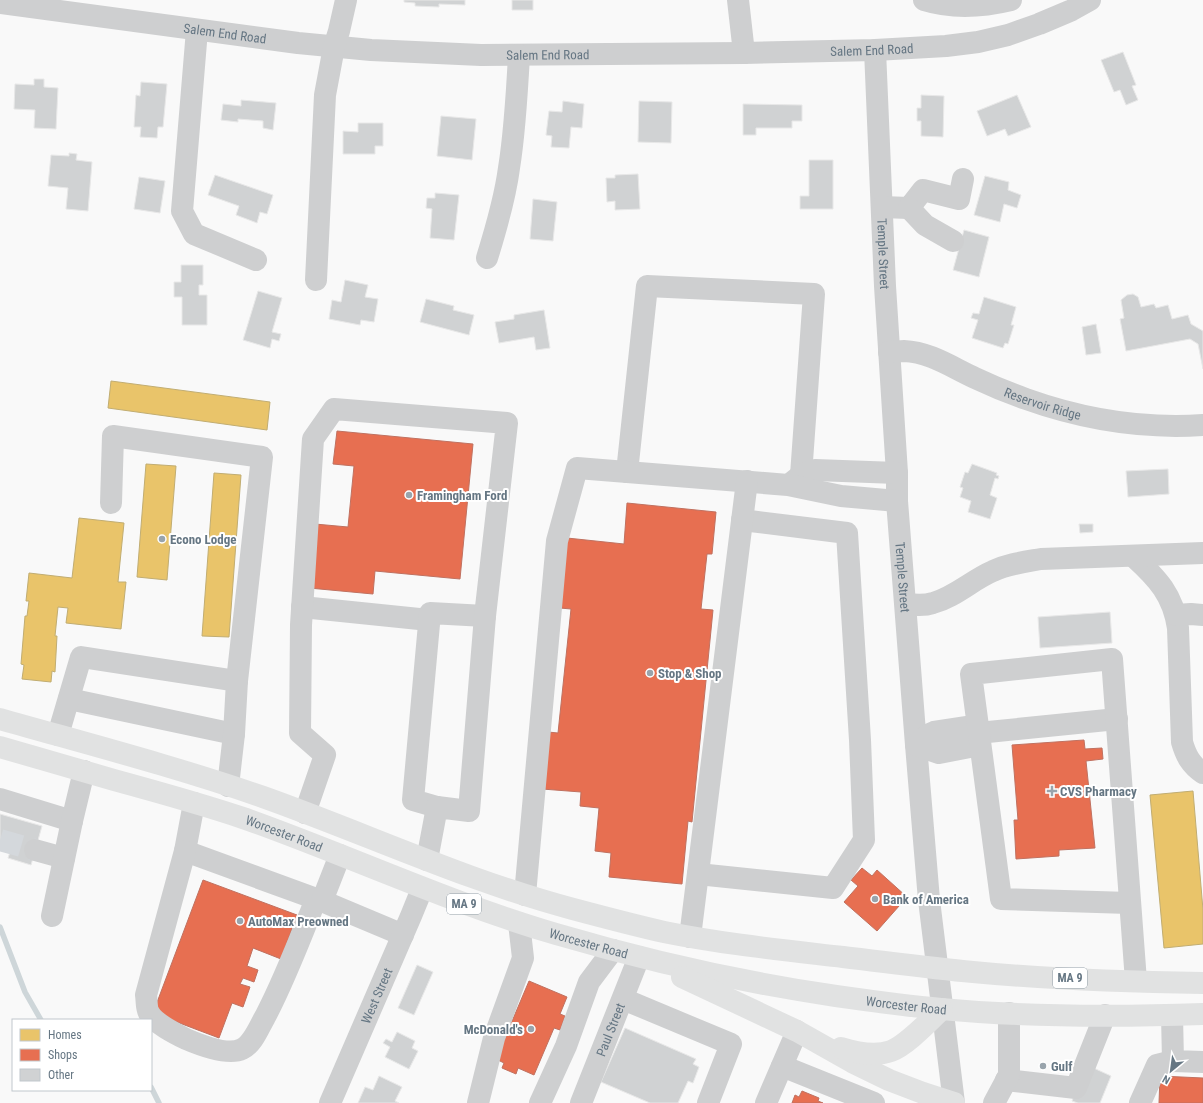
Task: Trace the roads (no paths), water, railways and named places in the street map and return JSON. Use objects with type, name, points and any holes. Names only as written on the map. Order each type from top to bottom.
[{"type":"highway","name":"Worcester Road","points":[[0,719],[155,763],[228,786],[351,829],[427,860],[525,895],[663,932],[762,947],[937,968],[1037,977],[1203,983]]},
{"type":"highway","name":"Worcester Road","points":[[0,748],[243,818],[422,888],[519,923],[639,957],[719,976],[845,997],[942,1010],[1105,1015],[1203,1014]]},
{"type":"highway","points":[[639,957],[797,1031],[852,1062],[889,1080],[954,1103]]},
{"type":"highway","points":[[797,1031],[851,1051],[868,1054],[880,1054],[891,1051],[904,1043],[942,1010]]},
{"type":"street","points":[[316,280],[325,95],[334,46],[346,0]]},
{"type":"street","points":[[738,0],[744,53]]},
{"type":"street","points":[[924,0],[945,6],[969,6],[986,5],[1011,0]]},
{"type":"street","name":"Salem End Road","points":[[0,3],[78,7],[197,30],[334,46],[436,54],[519,55],[744,53],[875,50],[946,46],[978,42],[1008,35],[1072,10],[1090,0]]},
{"type":"street","points":[[197,30],[182,211],[194,234],[256,260]]},
{"type":"street","name":"Temple Street","points":[[875,50],[889,352],[898,501],[916,745],[929,906],[954,1103]]},
{"type":"street","points":[[487,258],[499,219],[509,169],[513,138],[519,55]]},
{"type":"street","points":[[909,208],[923,190],[959,198],[963,179]]},
{"type":"street","points":[[882,207],[909,208],[926,225],[953,241]]},
{"type":"street","points":[[627,472],[647,286],[814,294],[795,480]]},
{"type":"street","name":"Reservoir Ridge","points":[[889,352],[905,351],[934,358],[977,379],[1027,399],[1086,416],[1138,425],[1203,425]]},
{"type":"street","points":[[305,813],[325,755],[300,733],[302,607],[313,439],[334,409],[507,423],[485,616],[469,811],[437,807],[413,800],[430,613],[485,616]]},
{"type":"street","points":[[111,503],[113,436],[262,457],[237,681],[234,734],[228,786]]},
{"type":"street","points":[[525,895],[557,541],[577,468],[747,481],[795,480],[841,496],[898,501]]},
{"type":"street","points":[[795,480],[815,470],[897,473]]},
{"type":"street","points":[[690,936],[747,481]]},
{"type":"street","points":[[698,874],[833,888],[864,840],[860,740],[847,533],[742,520]]},
{"type":"street","points":[[906,604],[932,604],[945,599],[992,571],[1013,564],[1041,559],[1134,557],[1203,553]]},
{"type":"street","points":[[1134,557],[1150,571],[1163,587],[1176,615],[1178,628],[1182,742],[1189,760],[1195,768],[1203,774]]},
{"type":"street","points":[[302,607],[429,620]]},
{"type":"street","points":[[1176,615],[1203,615]]},
{"type":"street","points":[[58,735],[81,657],[237,681]]},
{"type":"street","points":[[1129,903],[1001,899],[971,674],[1112,659],[1136,981]]},
{"type":"street","points":[[69,699],[234,734]]},
{"type":"street","points":[[978,733],[1116,718]]},
{"type":"street","points":[[916,745],[939,753],[970,747],[978,733]]},
{"type":"street","points":[[52,916],[84,771]]},
{"type":"street","points":[[0,799],[72,821]]},
{"type":"street","points":[[194,803],[185,852],[146,995],[148,1012],[152,1018],[173,1032],[198,1044],[226,1052],[242,1049],[254,1038],[272,1004],[340,855]]},
{"type":"street","points":[[427,860],[437,807]]},
{"type":"street","points":[[35,850],[64,858]]},
{"type":"street","points":[[185,852],[319,900],[403,935]]},
{"type":"street","name":"West Street","points":[[330,1103],[422,888]]},
{"type":"street","points":[[478,1103],[494,1038],[523,958],[519,923]]},
{"type":"street","points":[[540,1103],[566,1046],[589,982],[613,950]]},
{"type":"street","name":"Paul Street","points":[[585,1102],[639,957]]},
{"type":"street","points":[[623,999],[731,1044],[708,1103]]},
{"type":"street","points":[[994,1103],[1009,1075],[1009,1013]]},
{"type":"street","points":[[1006,1080],[1076,1088],[1105,1015]]},
{"type":"street","points":[[1172,1015],[1173,1061]]},
{"type":"street","points":[[766,1103],[797,1031]]},
{"type":"street","points":[[1140,1103],[1157,1066],[1173,1061],[1203,1062]]},
{"type":"street","points":[[782,1066],[874,1103]]},
{"type":"waterway","points":[[0,927],[25,992],[40,1019]]},
{"type":"waterway","points":[[152,1089],[159,1103]]},
{"type":"tunnel","points":[[0,840],[35,850]]},
{"type":"place","name":"Framingham Ford","points":[[409,495]]},
{"type":"place","name":"Econo Lodge","points":[[162,539]]},
{"type":"place","name":"Stop & Shop","points":[[650,673]]},
{"type":"place","name":"CVS Pharmacy","points":[[1052,791]]},
{"type":"place","name":"Bank of America","points":[[875,899]]},
{"type":"place","name":"AutoMax Preowned","points":[[240,921]]},
{"type":"place","name":"McDonald's","points":[[531,1029]]},
{"type":"place","name":"Gulf","points":[[1043,1066]]}]
